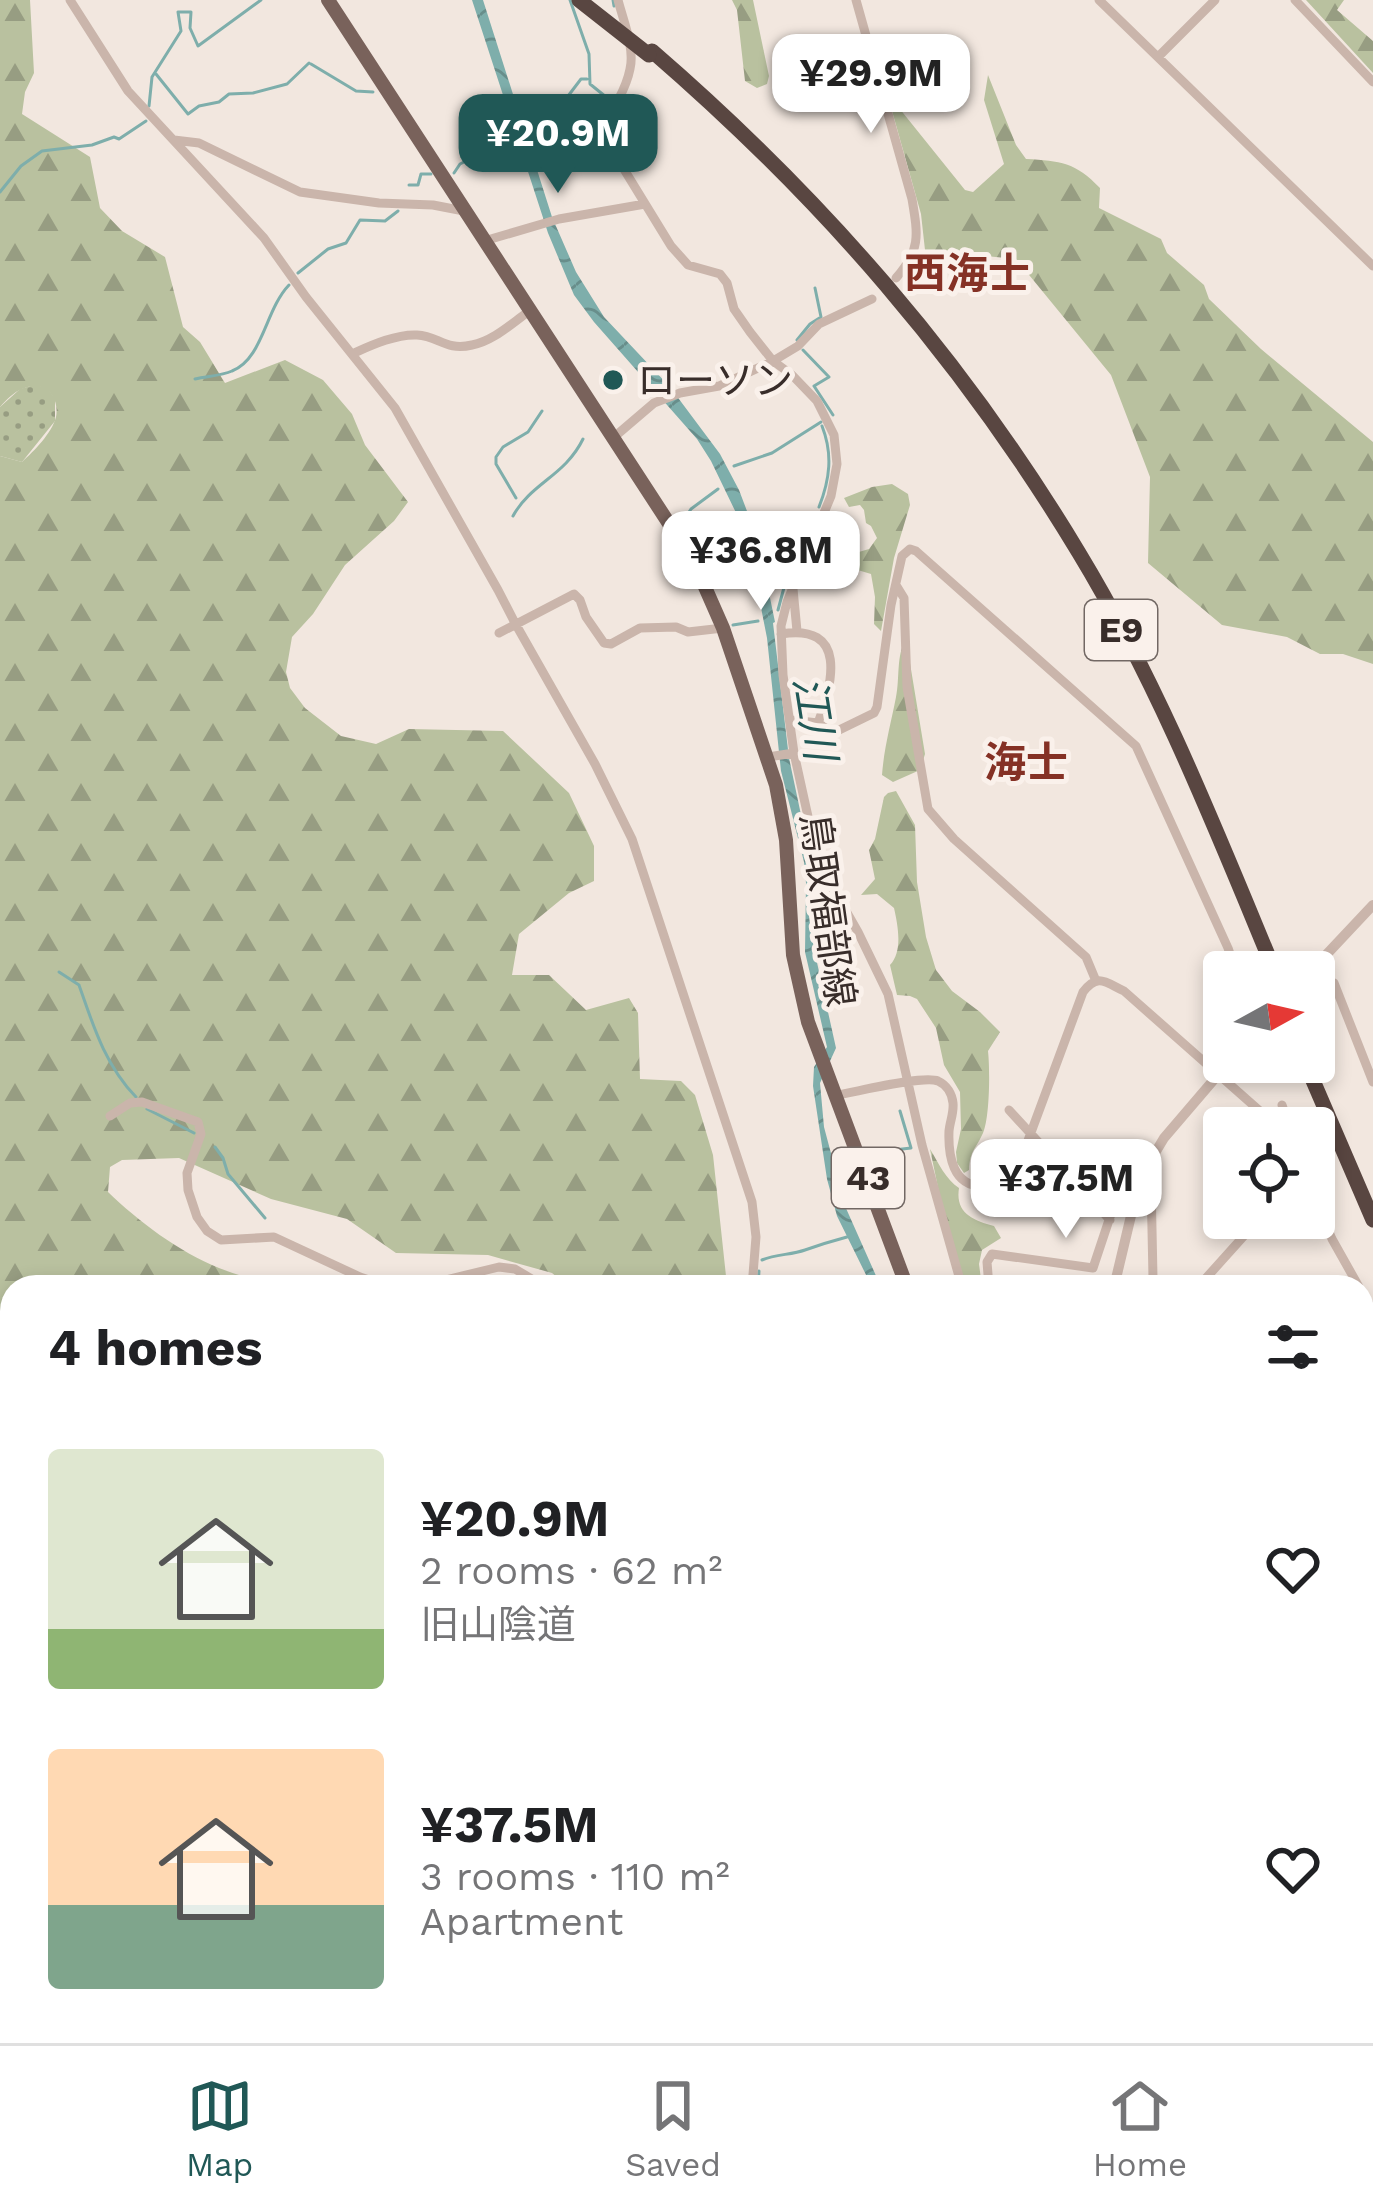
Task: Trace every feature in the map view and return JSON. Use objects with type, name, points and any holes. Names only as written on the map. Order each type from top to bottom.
[{"type":"highway","name":"E9","points":[[583,0],[749,137],[833,223],[933,338],[1023,463],[1132,651],[1179,748],[1263,951]]},
{"type":"highway","points":[[1317,1083],[1373,1220]]},
{"type":"highway","points":[[1319,1083],[1373,1202]]},
{"type":"main road","name":"鳥取福部線","points":[[328,0],[694,562],[772,756],[786,840],[793,955],[808,1022],[903,1275]]},
{"type":"street","points":[[70,0],[128,91],[264,238],[394,408],[595,764],[639,856],[752,1202],[757,1237],[753,1275]]},
{"type":"street","points":[[618,0],[631,52],[630,69],[609,117],[614,153],[671,246],[688,265],[720,274],[734,309],[773,361],[818,401],[837,450],[831,496],[793,588],[781,634],[793,753],[818,862],[889,994],[922,1145],[959,1275]]},
{"type":"street","points":[[856,0],[917,231],[913,259],[896,278]]},
{"type":"street","points":[[1099,0],[1373,266]]},
{"type":"street","points":[[1158,57],[1216,0]]},
{"type":"street","points":[[1295,0],[1373,82]]},
{"type":"street","points":[[174,140],[199,143],[300,192],[464,211]]},
{"type":"street","points":[[484,241],[559,219],[645,204]]},
{"type":"street","points":[[613,438],[654,404],[680,393],[719,386],[773,361],[798,346],[818,323],[872,299]]},
{"type":"street","points":[[354,353],[415,334],[452,346],[476,345],[528,312]]},
{"type":"street","points":[[791,720],[818,724],[832,733],[876,710],[904,552],[916,551],[1136,746],[1229,951]]},
{"type":"street","points":[[896,585],[904,598],[907,687],[928,808],[954,839],[1086,957],[1096,981]]},
{"type":"street","points":[[793,588],[797,632]]},
{"type":"street","points":[[499,633],[574,594],[604,643],[611,644],[640,628],[688,632],[723,628]]},
{"type":"street","points":[[781,634],[821,638],[832,660],[818,724]]},
{"type":"street","points":[[772,756],[793,753]]},
{"type":"street","points":[[1329,951],[1373,904]]},
{"type":"street","points":[[837,1095],[910,1082],[941,1082],[951,1093],[954,1107],[949,1132],[958,1177],[970,1186],[1001,1184],[1016,1174],[1083,992],[1091,982],[1124,991],[1203,1061]]},
{"type":"street","points":[[1335,986],[1373,1082]]},
{"type":"street","points":[[1117,1275],[1140,1178],[1164,1138],[1210,1083]]},
{"type":"street","points":[[1228,1083],[1255,1107]]},
{"type":"street","points":[[110,1116],[130,1103],[142,1102],[198,1122],[201,1134],[187,1173],[188,1190],[207,1231],[221,1240],[274,1237],[356,1275]]},
{"type":"street","points":[[1009,1110],[1110,1220]]},
{"type":"street","points":[[988,1275],[992,1255],[1093,1268],[1124,1178],[1132,1174],[1151,1181],[1153,1275]]},
{"type":"street","points":[[1209,1275],[1241,1239]]},
{"type":"street","points":[[1332,1239],[1353,1275]]},
{"type":"street","points":[[466,1275],[499,1267],[526,1275]]},
{"type":"green space","points":[[0,0],[30,0],[34,73],[22,114],[90,157],[100,208],[122,231],[165,257],[183,327],[200,342],[225,383],[285,360],[323,380],[352,414],[365,445],[408,502],[345,565],[292,637],[286,672],[290,688],[305,708],[341,736],[376,744],[409,729],[503,731],[569,793],[594,846],[594,881],[569,893],[519,934],[512,975],[549,975],[586,1010],[629,998],[638,1013],[640,1079],[681,1081],[695,1095],[713,1155],[726,1275],[554,1275],[488,1255],[396,1253],[347,1219],[271,1199],[179,1158],[122,1160],[110,1167],[108,1192],[160,1235],[240,1275],[0,1275],[0,456],[22,462],[51,429],[57,409],[53,396],[37,386],[19,390],[0,407]]},
{"type":"green space","points":[[732,0],[753,0],[769,76],[767,84],[757,88],[745,81]]},
{"type":"green space","points":[[1306,0],[1344,0],[1337,10],[1373,41],[1373,73]]},
{"type":"green space","points":[[988,75],[1026,159],[1067,164],[1091,179],[1100,188],[1099,208],[1161,239],[1167,253],[1204,285],[1209,299],[1261,349],[1373,442],[1373,664],[1343,654],[1320,654],[1287,637],[1222,625],[1148,563],[1150,477],[1111,375],[1016,259],[925,250],[921,214],[887,93],[965,190],[973,192],[1004,164],[984,100]]},
{"type":"green space","points":[[46,387],[55,398],[55,421],[22,462],[0,456],[0,407],[20,389]]},
{"type":"green space","points":[[892,484],[908,494],[910,505],[894,558],[881,631],[874,624],[871,574],[851,568],[852,554],[869,549],[877,538],[860,505],[849,507],[844,498]]},
{"type":"green space","points":[[906,639],[925,754],[920,770],[893,782],[882,775]]},
{"type":"green space","points":[[896,791],[915,825],[917,882],[936,970],[952,991],[1000,1032],[988,1051],[985,1126],[964,1173],[956,1152],[960,1092],[944,1065],[936,1028],[917,999],[897,995],[890,965],[898,946],[894,908],[877,894],[861,895],[875,879],[869,850],[884,797]]},
{"type":"green space","points":[[930,1149],[959,1188],[963,1209],[994,1226],[1001,1238],[982,1250],[980,1275],[962,1275]]},
{"type":"water","points":[[472,0],[483,0],[552,217],[576,272],[604,317],[670,387],[720,454],[758,540],[775,622],[789,758],[816,886],[814,949],[836,1048],[820,1083],[824,1127],[845,1206],[876,1275],[866,1275],[837,1216],[827,1179],[813,1086],[814,1067],[827,1047],[805,952],[804,862],[781,771],[767,638],[751,557],[711,461],[574,295],[548,233]]},
{"type":"waterway","points":[[149,106],[152,77],[181,31],[178,12],[191,12],[190,28],[198,46],[261,0]]},
{"type":"waterway","points":[[570,0],[589,54],[590,84],[611,101]]},
{"type":"waterway","points":[[613,0],[614,6]]},
{"type":"waterway","points":[[156,74],[188,114],[229,94],[287,84],[309,63]]},
{"type":"waterway","points":[[311,64],[356,91],[373,92]]},
{"type":"waterway","points":[[529,113],[565,100],[581,79],[587,79]]},
{"type":"waterway","points":[[0,192],[21,166],[42,151],[119,139],[146,121]]},
{"type":"waterway","points":[[454,173],[460,164],[508,140]]},
{"type":"waterway","points":[[409,185],[418,185],[421,174],[431,174]]},
{"type":"waterway","points":[[298,273],[328,249],[346,243],[360,220],[385,221],[398,211]]},
{"type":"waterway","points":[[195,379],[228,373],[242,365],[289,285]]},
{"type":"waterway","points":[[797,340],[821,317],[815,288]]},
{"type":"waterway","points":[[803,350],[829,377],[814,386],[833,415]]},
{"type":"waterway","points":[[516,498],[496,457],[528,432],[542,411]]},
{"type":"waterway","points":[[734,466],[772,453],[821,422]]},
{"type":"waterway","points":[[819,507],[829,466],[822,426]]},
{"type":"waterway","points":[[513,516],[567,462],[583,439]]},
{"type":"waterway","points":[[682,523],[691,509],[718,489]]},
{"type":"waterway","points":[[778,610],[815,516]]},
{"type":"waterway","points":[[733,625],[758,621]]},
{"type":"waterway","points":[[59,972],[79,985],[108,1058],[136,1097]]},
{"type":"waterway","points":[[147,1109],[194,1133]]},
{"type":"waterway","points":[[868,1153],[911,1148],[900,1111]]},
{"type":"waterway","points":[[215,1147],[228,1174],[265,1218]]},
{"type":"waterway","points":[[838,1160],[850,1157]]},
{"type":"waterway","points":[[762,1260],[847,1237]]},
{"type":"waterway","points":[[759,1271],[759,1275]]},
{"type":"place","name":"ローソン","points":[[613,380]]},
{"type":"district","name":"西海士","points":[[967,273]]},
{"type":"district","name":"海士","points":[[1026,762]]},
{"type":"water label","name":"江川","points":[[815,718]]}]
